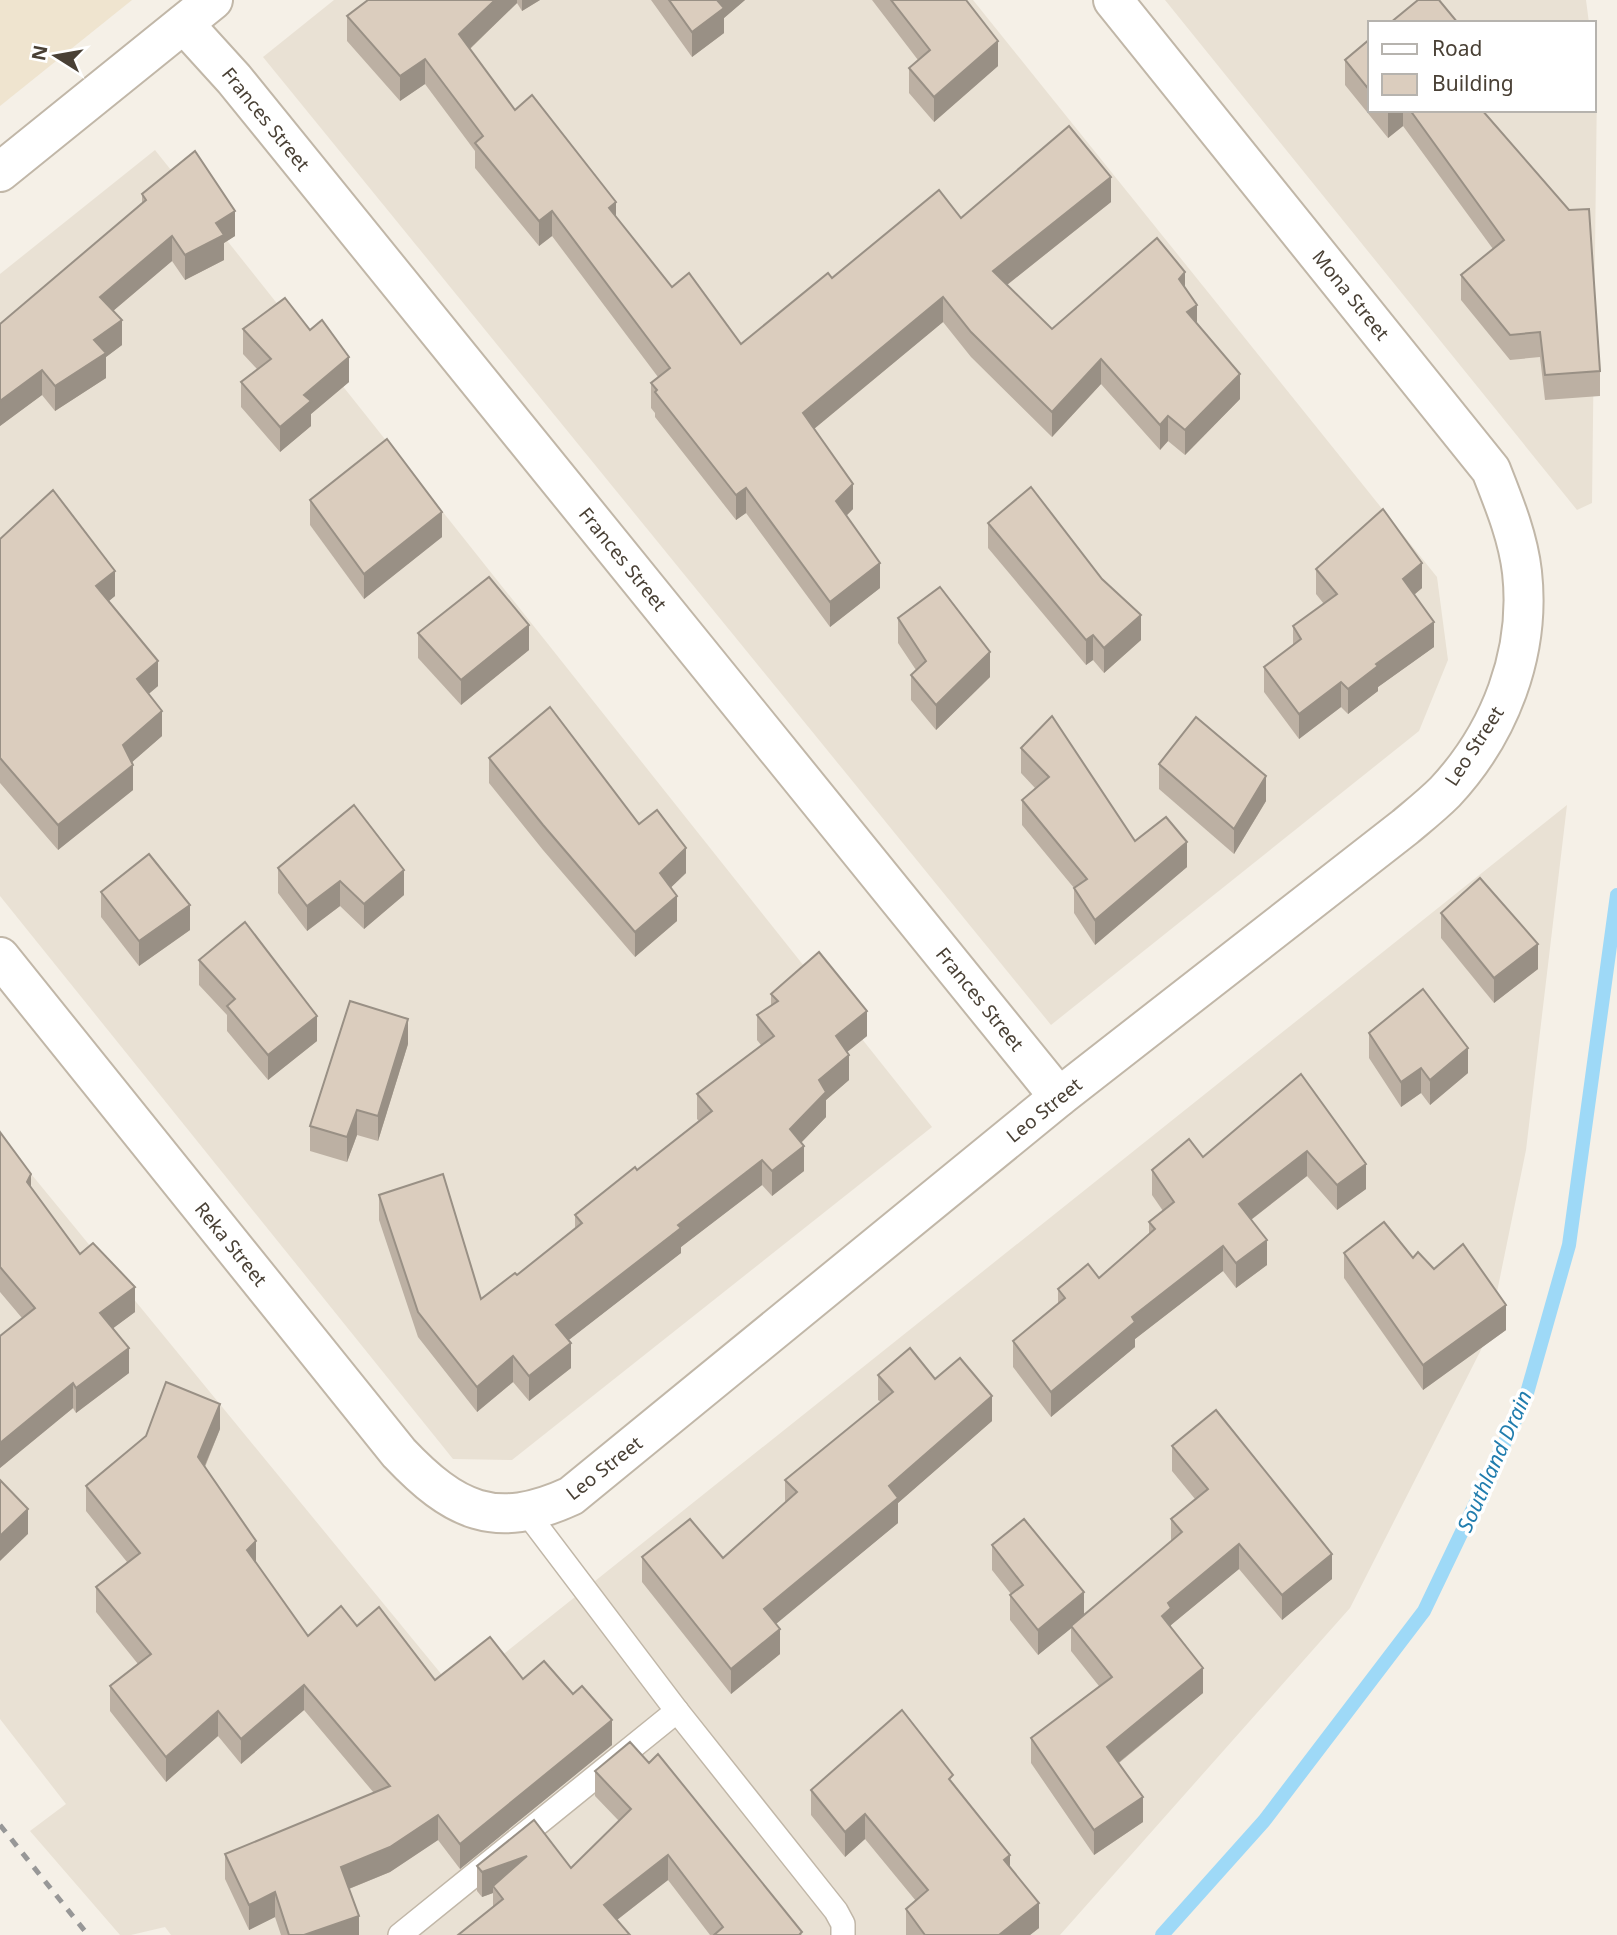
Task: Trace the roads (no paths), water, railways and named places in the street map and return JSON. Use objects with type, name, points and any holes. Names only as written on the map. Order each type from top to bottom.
[{"type":"street","points":[[0,172],[213,0]]},
{"type":"street","name":"Mona Street","points":[[1113,0],[1492,470],[1510,521],[1522,571],[1524,620]]},
{"type":"street","name":"Frances Street","points":[[184,23],[234,79],[1059,1097]]},
{"type":"street","name":"Leo Street","points":[[480,1510],[504,1514],[527,1513],[571,1496],[1059,1097],[1405,827],[1445,792],[1471,759],[1498,715],[1517,667],[1524,620]]},
{"type":"street","name":"Reka Street","points":[[0,957],[399,1453],[445,1497],[480,1510]]},
{"type":"lane","points":[[527,1513],[677,1711],[836,1911],[843,1924],[843,1935]]},
{"type":"lane","points":[[400,1935],[677,1711]]},
{"type":"waterway","name":"Southland Drain","points":[[1162,1935],[1264,1821],[1424,1611],[1525,1400],[1569,1245],[1617,895]]},
{"type":"railway","points":[[0,1825],[88,1935]]}]
